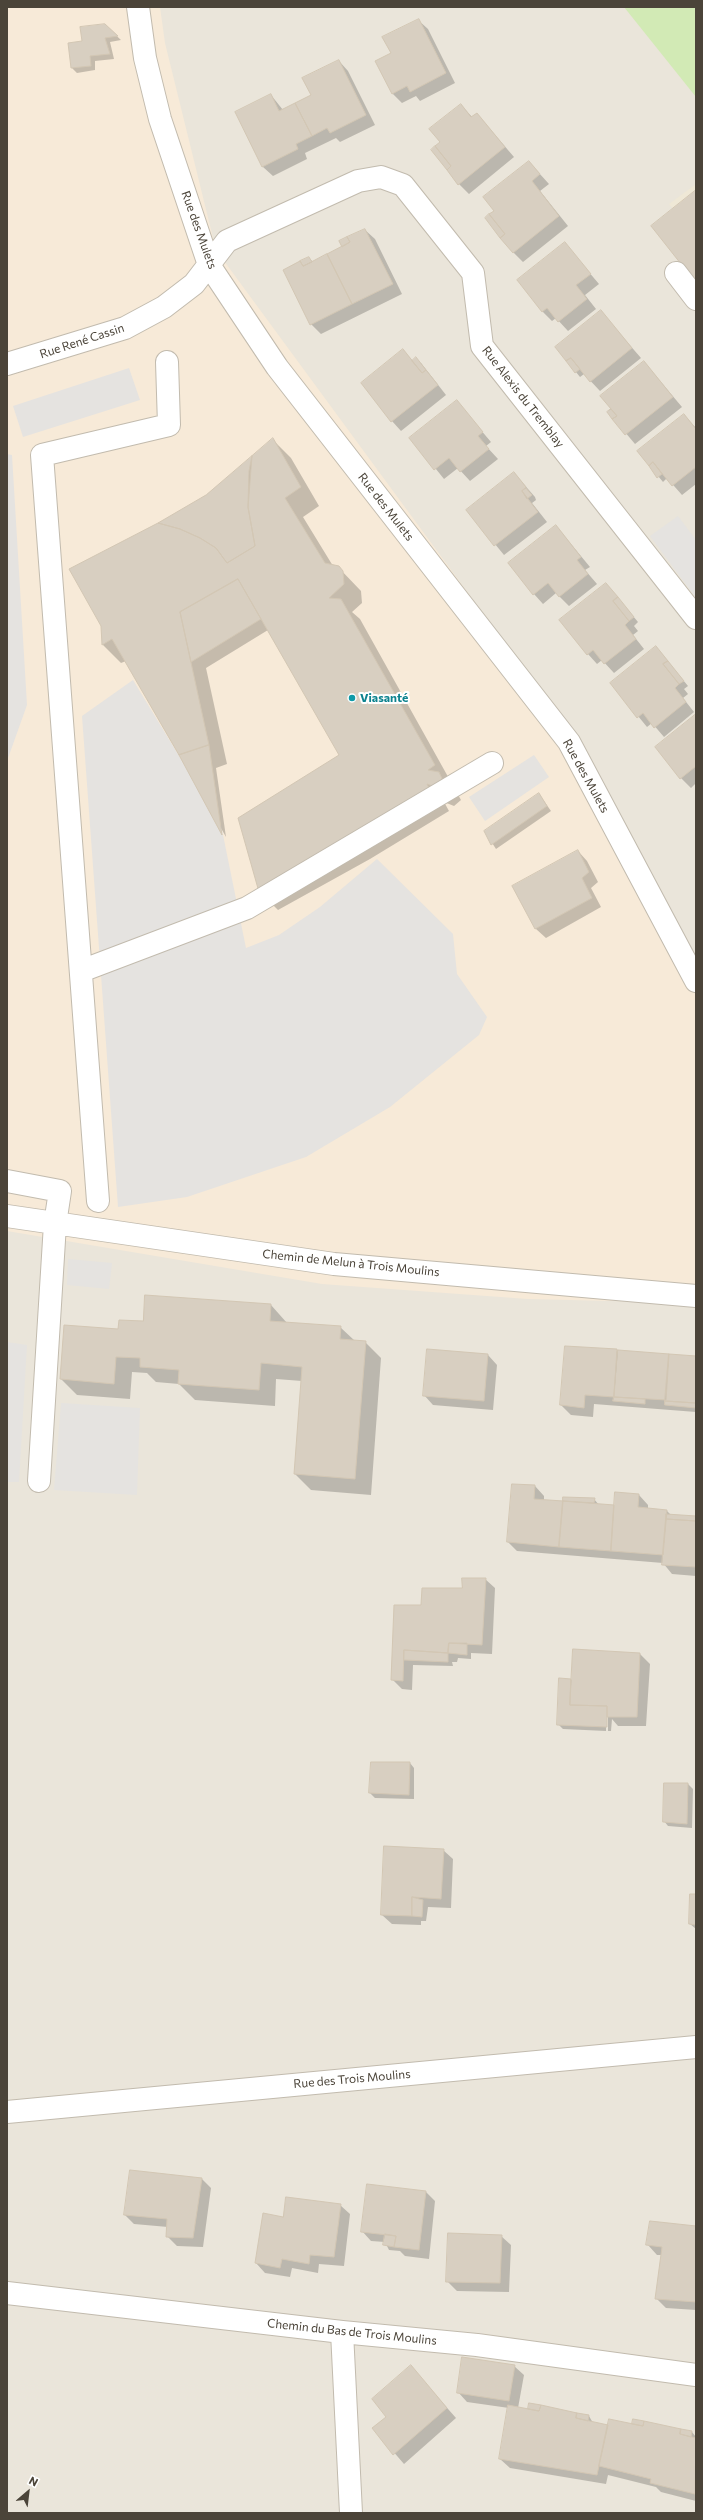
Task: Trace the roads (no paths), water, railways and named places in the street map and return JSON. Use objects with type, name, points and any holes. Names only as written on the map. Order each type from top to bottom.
[{"type":"street","name":"Rue des Mulets","points":[[138,7],[145,58],[160,119],[209,265],[276,367],[569,742],[696,981]]},
{"type":"street","name":"Rue Alexis du Tremblay","points":[[209,265],[227,241],[358,181],[381,177],[403,185],[473,273],[482,346],[696,618]]},
{"type":"street","name":"Rue René Cassin","points":[[7,364],[125,328],[176,298],[194,284],[209,265]]},
{"type":"street","points":[[676,273],[696,299]]},
{"type":"street","points":[[98,1202],[42,454],[169,425],[167,362]]},
{"type":"street","points":[[81,971],[247,908],[492,763]]},
{"type":"street","points":[[7,1182],[60,1191],[55,1224],[39,1481]]},
{"type":"street","name":"Chemin de Melun à Trois Moulins","points":[[7,1216],[334,1264],[696,1296]]},
{"type":"street","name":"Rue des Trois Moulins","points":[[7,2112],[696,2047]]},
{"type":"street","name":"Chemin du Bas de Trois Moulins","points":[[7,2293],[342,2332],[477,2345],[696,2375]]},
{"type":"street","points":[[342,2332],[351,2513]]},
{"type":"place","name":"Viasanté","points":[[352,698]]}]
